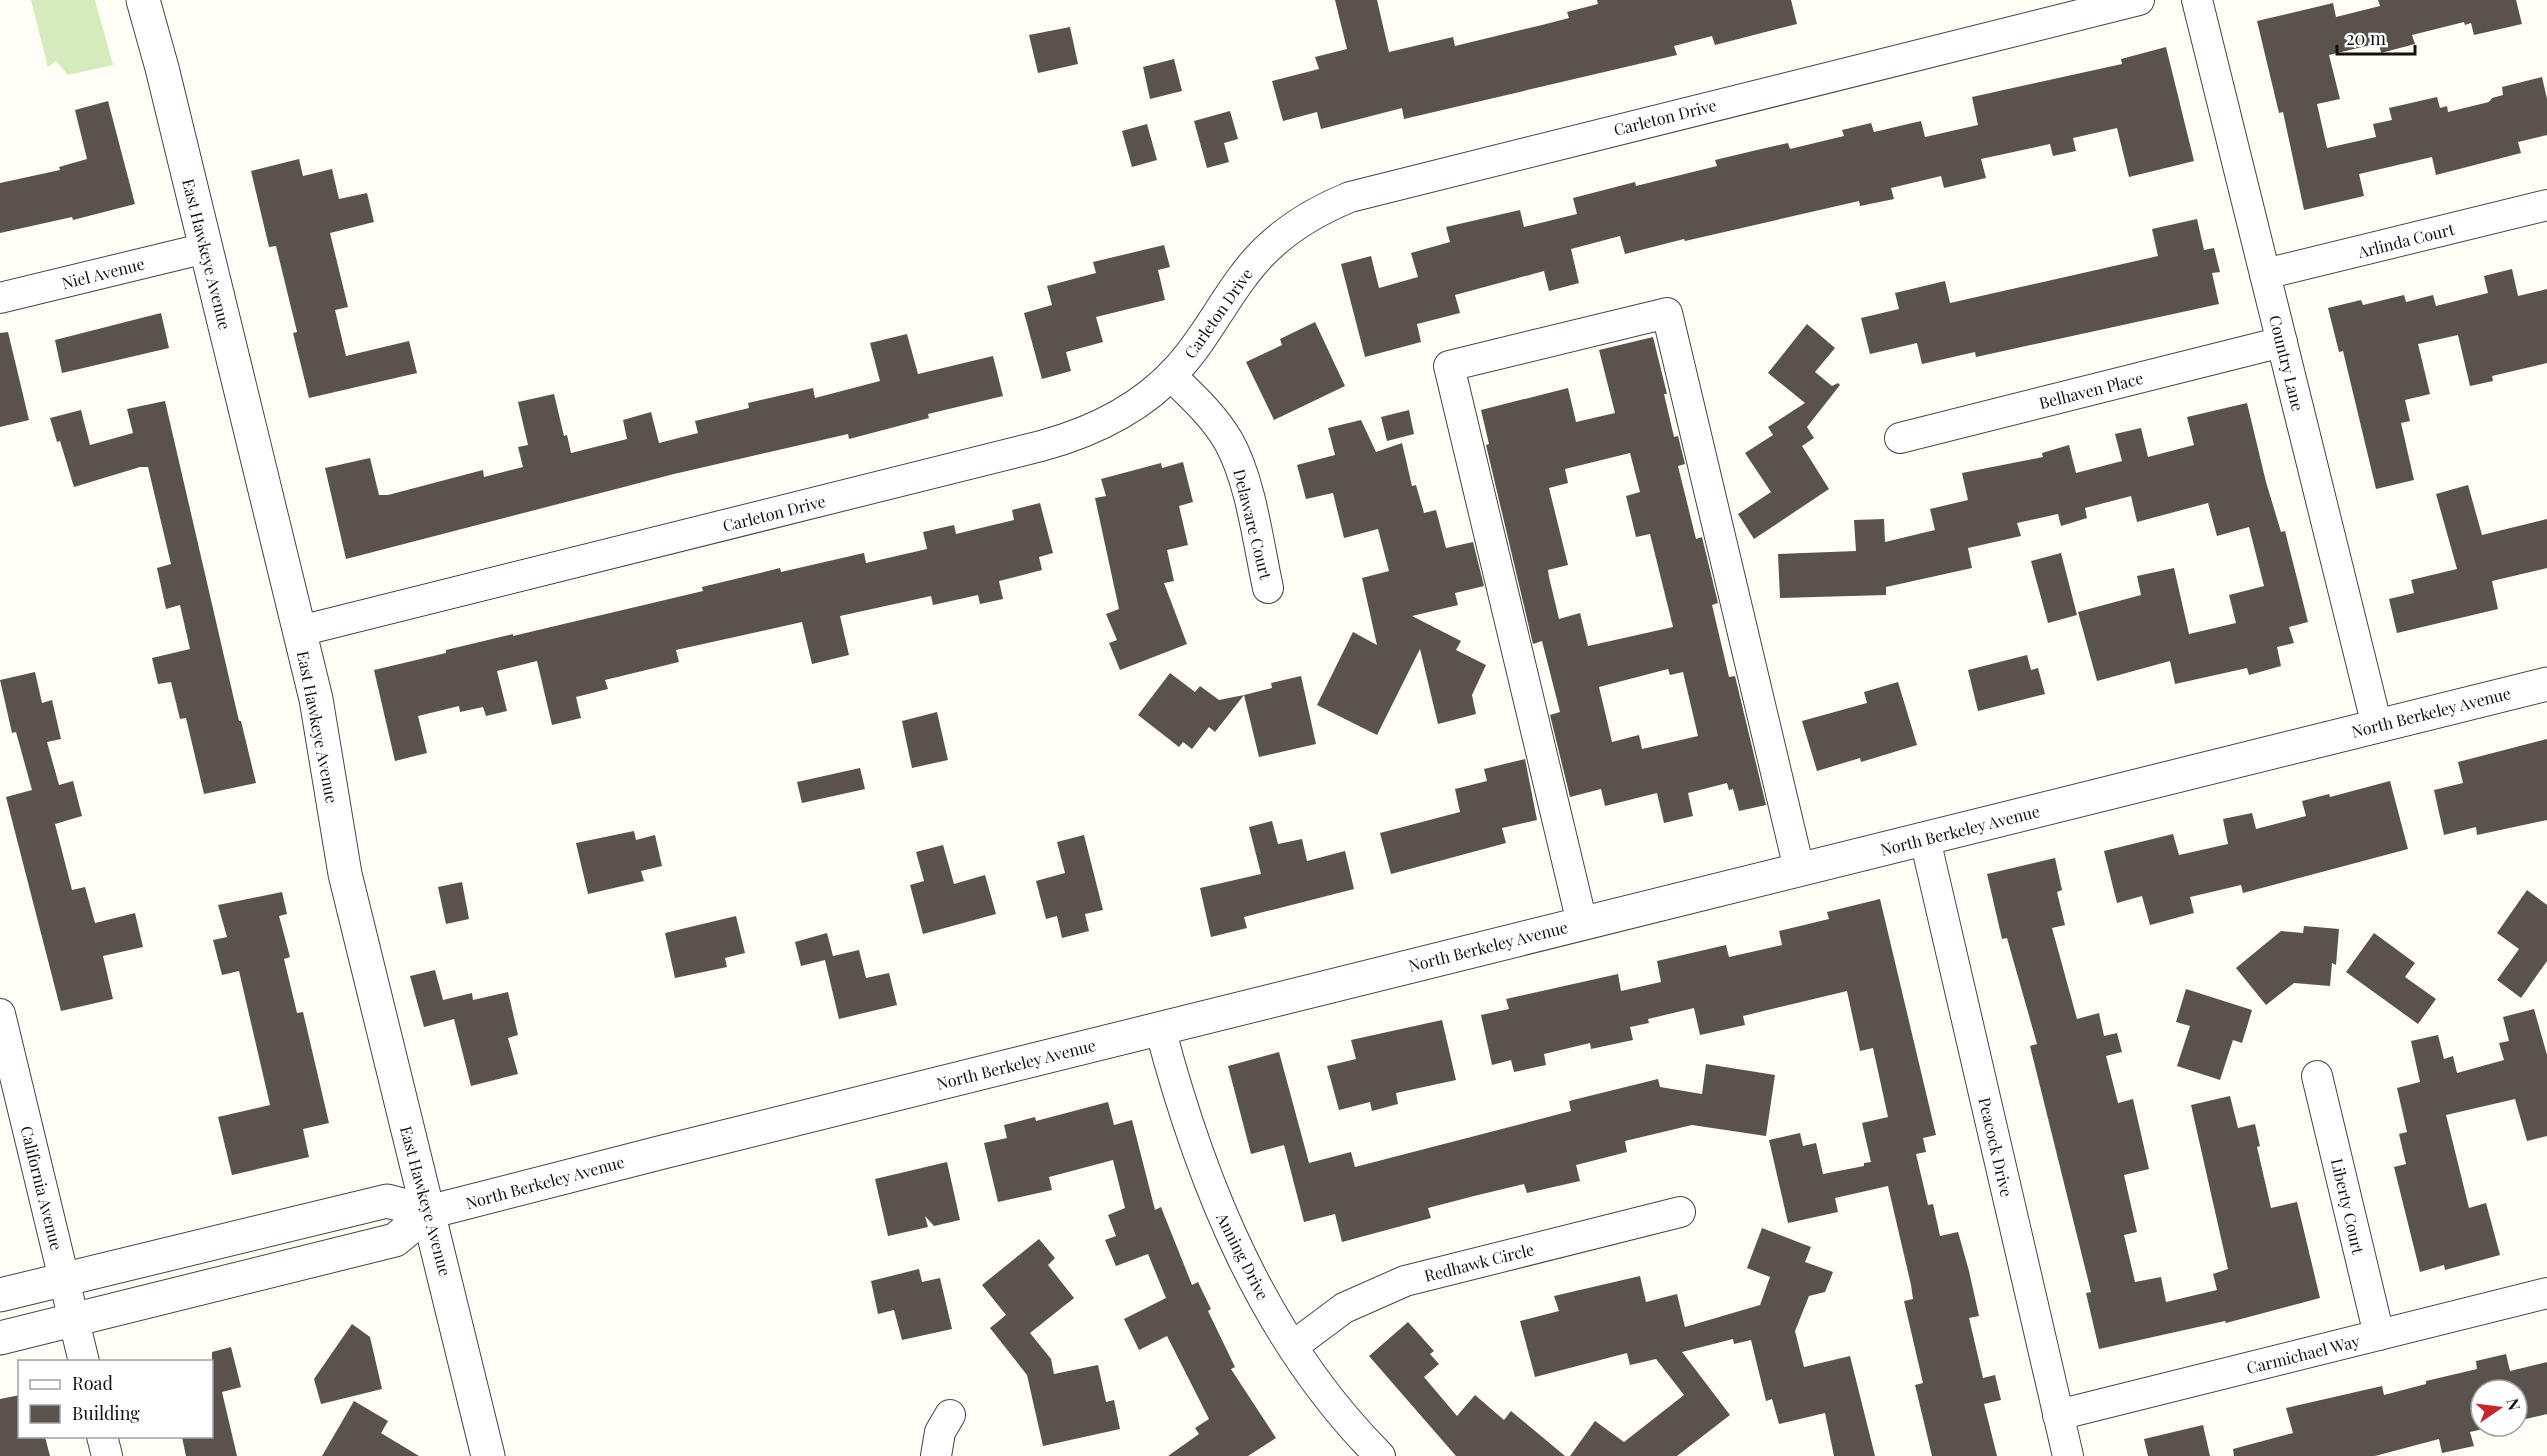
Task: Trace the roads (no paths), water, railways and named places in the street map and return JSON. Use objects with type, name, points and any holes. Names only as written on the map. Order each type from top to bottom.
[{"type":"street","name":"East Hawkeye Avenue","points":[[143,0],[158,52],[300,631],[316,699],[345,874],[488,1456]]},
{"type":"street","name":"Carleton Drive","points":[[300,631],[1053,443],[1110,420],[1150,394],[1171,376],[1196,346],[1245,273],[1270,246],[1300,222],[1350,197],[2139,0]]},
{"type":"street","name":"Country Lane","points":[[2197,0],[2377,726]]},
{"type":"street","name":"Arlinda Court","points":[[2265,274],[2547,205]]},
{"type":"street","name":"Niel Avenue","points":[[0,298],[206,248]]},
{"type":"street","points":[[1582,923],[1449,366],[1460,363],[1667,313],[1799,869]]},
{"type":"street","name":"Belhaven Place","points":[[1900,438],[2282,342]]},
{"type":"street","name":"Delaware Court","points":[[1171,376],[1210,416],[1234,452],[1242,474],[1268,588]]},
{"type":"street","name":"North Berkeley Avenue","points":[[0,1338],[395,1240],[429,1212],[2547,684]]},
{"type":"street","name":"Peacock Drive","points":[[1924,839],[2068,1456]]},
{"type":"street","name":"California Avenue","points":[[0,1014],[84,1360]]},
{"type":"street","name":"Anning Drive","points":[[1161,1028],[1189,1130],[1212,1192],[1252,1278],[1293,1346],[1368,1452]]},
{"type":"street","name":"Liberty Court","points":[[2317,1076],[2379,1335]]},
{"type":"street","name":"North Berkeley Avenue","points":[[0,1295],[387,1201],[429,1212]]},
{"type":"street","name":"Redhawk Circle","points":[[1293,1346],[1344,1308],[1384,1289],[1426,1275],[1680,1212]]},
{"type":"street","name":"Carmichael Way","points":[[2058,1415],[2547,1293]]},
{"type":"street","points":[[936,1456],[940,1432],[950,1415]]},
{"type":"street","points":[[102,1438],[107,1456]]}]
